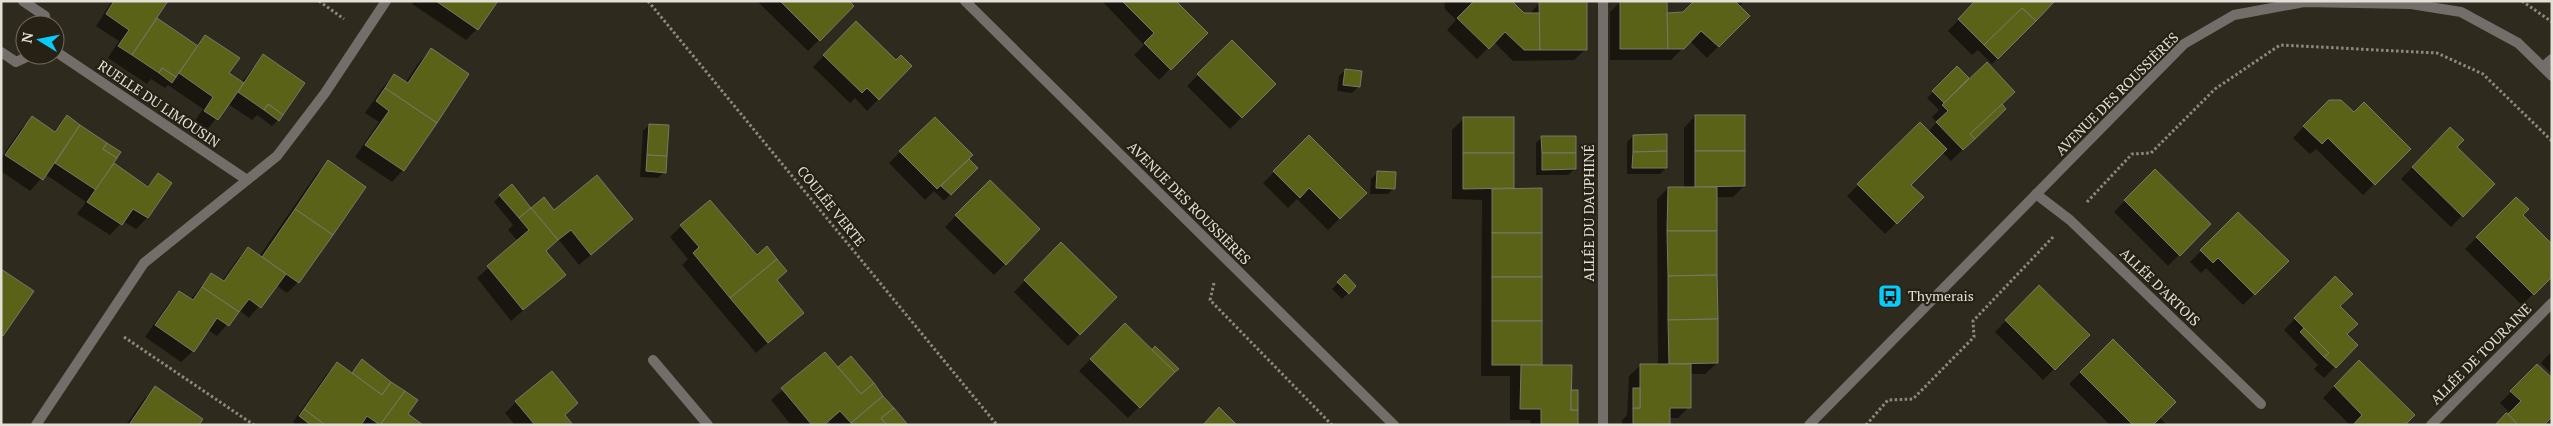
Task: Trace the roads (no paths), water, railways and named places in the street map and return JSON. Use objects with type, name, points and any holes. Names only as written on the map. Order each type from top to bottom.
[{"type":"street","points":[[23,1],[44,15]]},
{"type":"street","points":[[36,425],[144,263],[277,156],[325,93],[386,1]]},
{"type":"street","name":"AVENUE DES ROUSSIÈRES","points":[[965,1],[1394,425]]},
{"type":"street","name":"ALLÉE DU DAUPHINÉ","points":[[1603,1],[1603,425]]},
{"type":"street","name":"AVENUE DES ROUSSIÈRES","points":[[1809,425],[2184,44],[2234,15],[2304,2],[2411,4],[2461,12],[2518,43],[2552,76]]},
{"type":"street","points":[[1,52],[15,61]]},
{"type":"street","name":"RUELLE DU LIMOUSIN","points":[[65,58],[247,180]]},
{"type":"street","points":[[2543,67],[2552,59]]},
{"type":"street","name":"ALLÉE D'ARTOIS","points":[[2036,194],[2070,220],[2261,404]]},
{"type":"street","name":"ALLÉE DE TOURAINE","points":[[2431,425],[2552,303]]},
{"type":"street","points":[[654,360],[708,425]]},
{"type":"place","name":"Thymerais","points":[[1890,296]]}]
